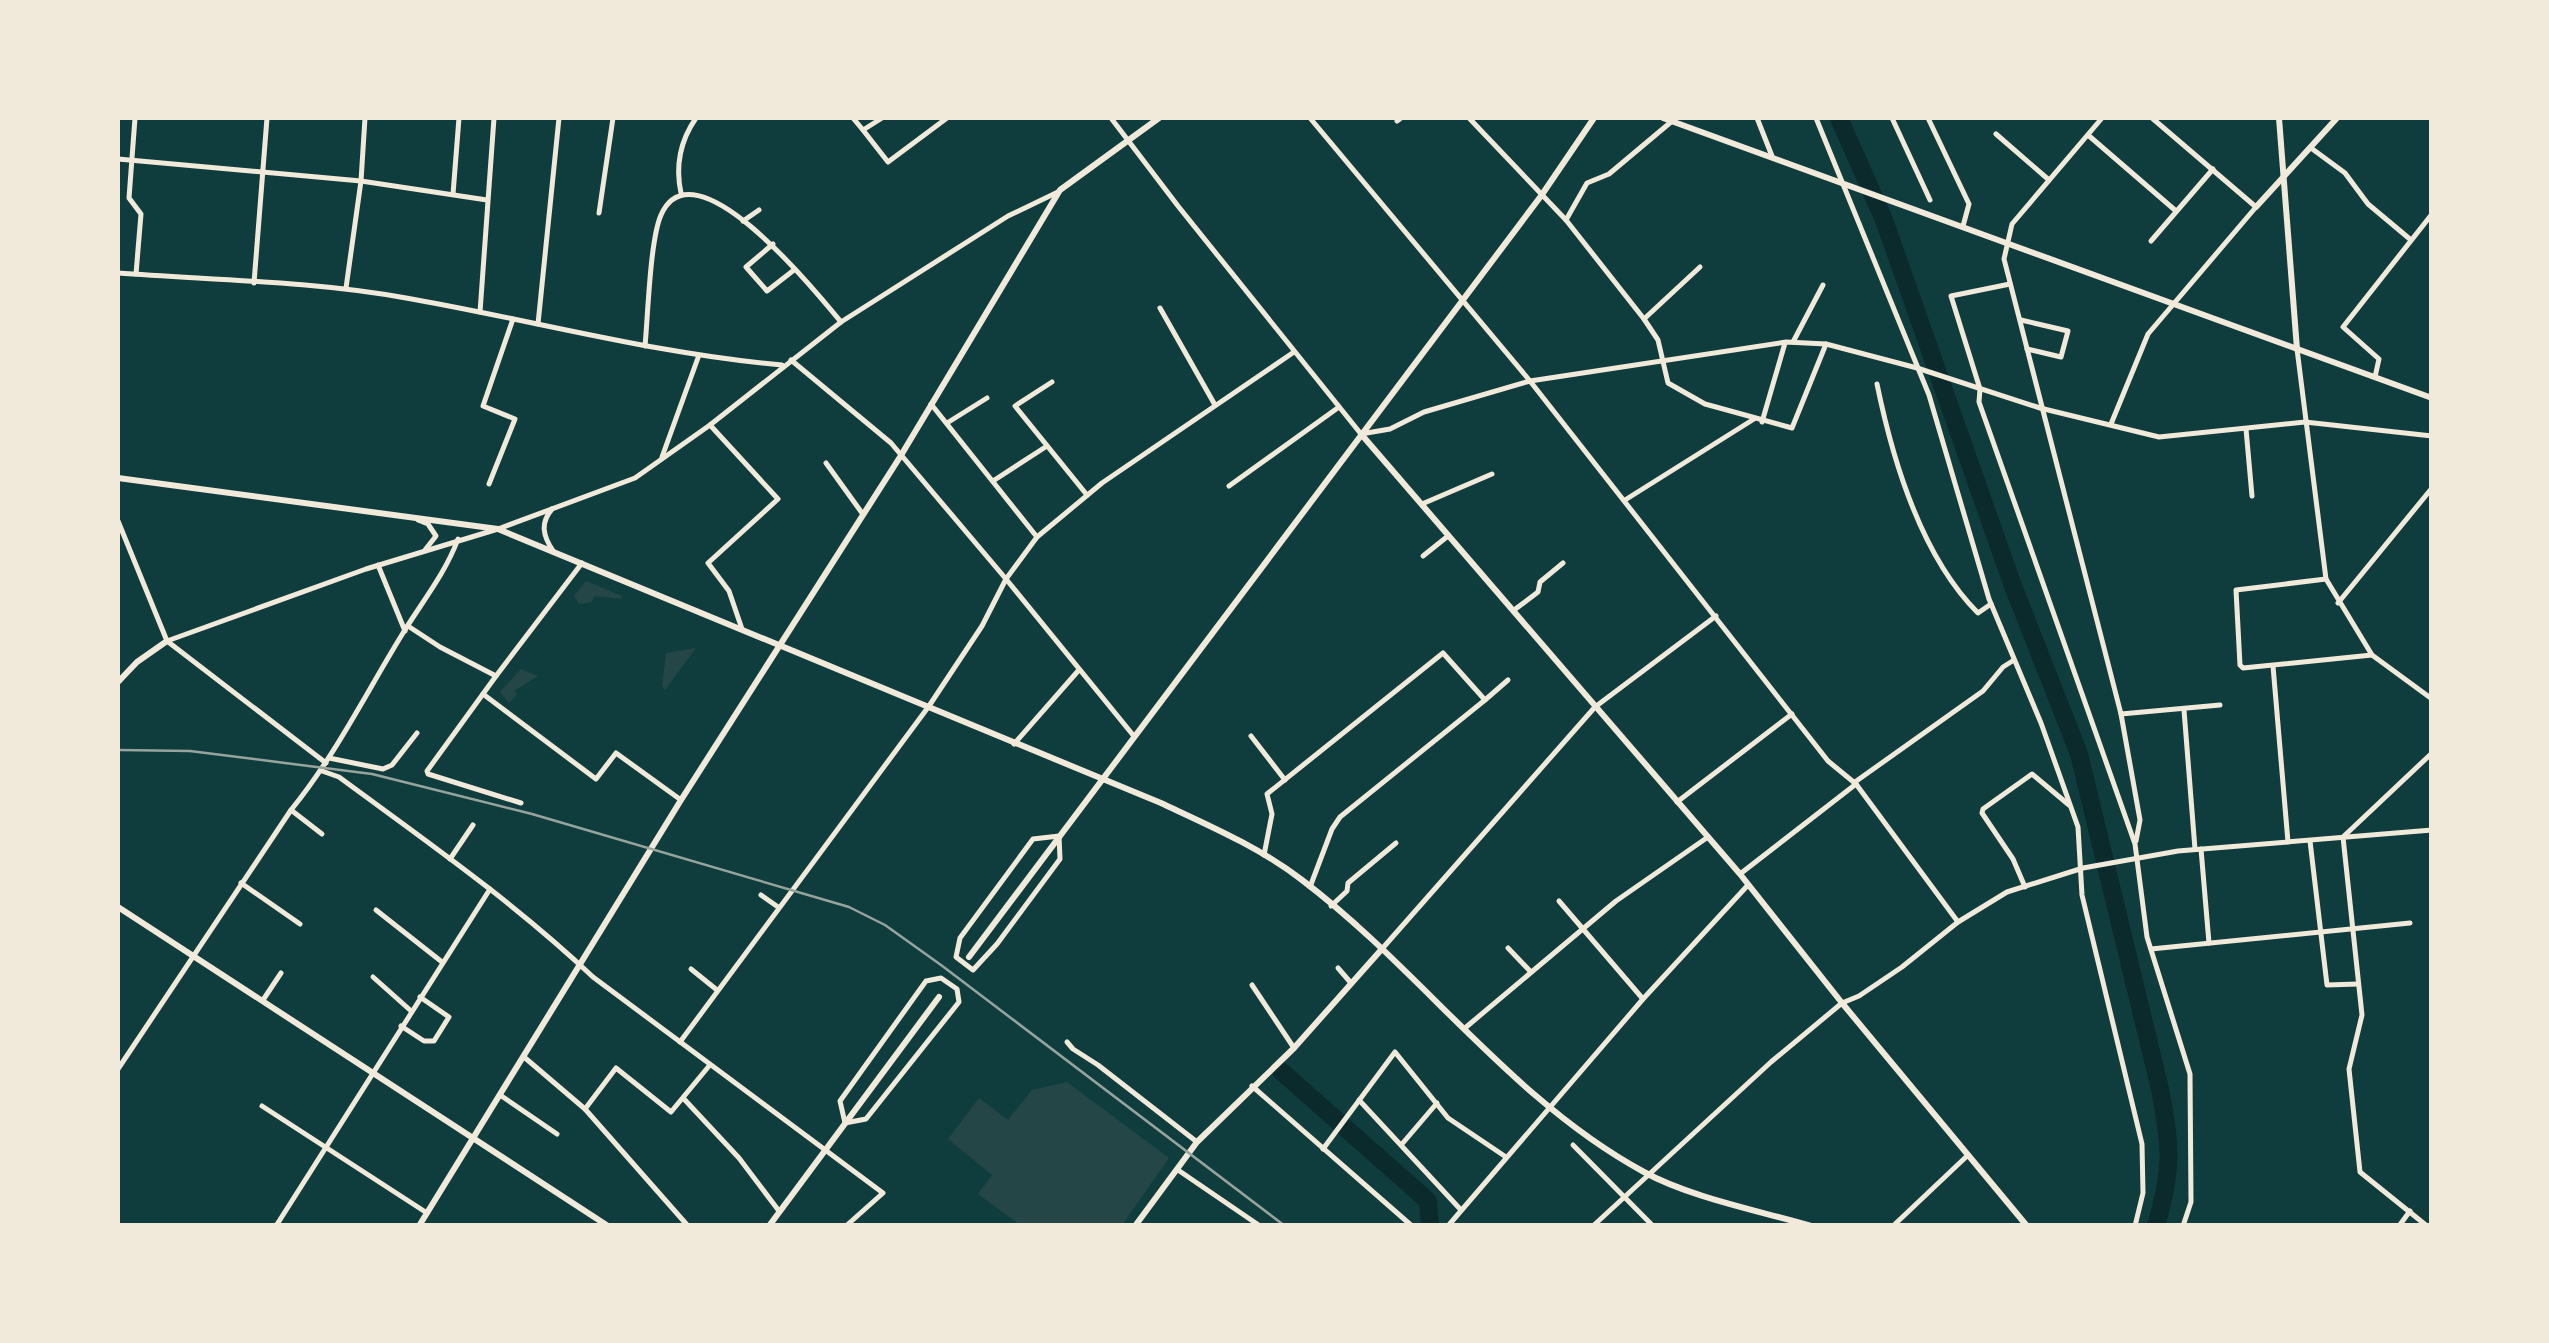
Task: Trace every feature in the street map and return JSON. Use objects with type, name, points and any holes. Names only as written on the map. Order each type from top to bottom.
[{"type":"street","points":[[135,118],[129,198],[141,214],[136,274]]},
{"type":"street","points":[[254,283],[267,118]]},
{"type":"street","points":[[346,289],[362,180],[365,118]]},
{"type":"street","points":[[453,195],[460,118]]},
{"type":"street","points":[[480,312],[494,118]]},
{"type":"street","points":[[538,324],[559,118]]},
{"type":"street","points":[[599,213],[613,118]]},
{"type":"street","points":[[681,193],[677,175],[680,153],[696,118]]},
{"type":"street","points":[[853,118],[888,162],[947,118]]},
{"type":"street","points":[[863,130],[882,118]]},
{"type":"street","points":[[1110,118],[1339,408],[1740,874],[2027,1226]]},
{"type":"street","points":[[118,682],[166,641],[378,565],[498,529],[635,478],[710,425],[841,322],[1008,216],[1060,190],[1160,118]]},
{"type":"street","points":[[1310,118],[1530,381],[1828,761],[1856,783],[1958,922]]},
{"type":"street","points":[[1469,118],[1566,220],[1644,319],[1658,340],[1668,383],[1705,404],[1792,428],[1826,344]]},
{"type":"street","points":[[970,957],[1541,196],[1594,118]]},
{"type":"street","points":[[1663,118],[2432,398]]},
{"type":"street","points":[[1757,118],[1772,156]]},
{"type":"street","points":[[1816,118],[1934,411],[1991,604],[2041,723],[2078,827],[2086,868],[2082,895],[2142,1144],[2143,1193],[2135,1226]]},
{"type":"street","points":[[1892,118],[1930,200]]},
{"type":"street","points":[[1928,118],[1969,204],[1963,226]]},
{"type":"street","points":[[2102,118],[2012,224],[2004,259],[2121,714],[2140,820],[2134,858],[2151,950],[2190,1074],[2191,1202],[2183,1226]]},
{"type":"street","points":[[2152,118],[2256,207]]},
{"type":"street","points":[[2278,118],[2297,350],[2326,579],[2372,655],[2432,699]]},
{"type":"street","points":[[2110,424],[2148,334],[2337,118]]},
{"type":"street","points":[[1566,220],[1587,183],[1609,174],[1672,121]]},
{"type":"street","points":[[1996,134],[2049,180]]},
{"type":"street","points":[[2088,135],[2176,211]]},
{"type":"street","points":[[2311,148],[2345,173],[2368,204],[2411,240]]},
{"type":"street","points":[[118,158],[362,180],[487,200]]},
{"type":"street","points":[[2150,241],[2213,169]]},
{"type":"street","points":[[420,1226],[681,800],[900,457],[1060,190]]},
{"type":"street","points":[[645,346],[658,225],[671,199],[681,193],[706,196],[773,244],[841,322]]},
{"type":"street","points":[[743,221],[759,210]]},
{"type":"street","points":[[2374,376],[2379,359],[2343,327],[2432,214]]},
{"type":"street","points":[[773,244],[746,267],[767,291],[795,269]]},
{"type":"street","points":[[1644,319],[1700,268]]},
{"type":"street","points":[[118,273],[346,289],[645,346],[784,365]]},
{"type":"street","points":[[2010,284],[1951,296],[1979,402],[2135,844]]},
{"type":"street","points":[[1762,422],[1789,342],[1824,285]]},
{"type":"street","points":[[1160,308],[1216,405]]},
{"type":"street","points":[[489,484],[515,420],[483,406],[513,319]]},
{"type":"street","points":[[2021,320],[2068,331],[2061,357],[2027,349]]},
{"type":"street","points":[[1361,434],[1390,429],[1424,412],[1530,381],[1789,342],[1826,344],[1917,368],[2040,408],[2159,437],[2305,422],[2432,436]]},
{"type":"street","points":[[680,1042],[928,706],[1036,537],[1087,495],[1294,352]]},
{"type":"street","points":[[661,460],[699,355]]},
{"type":"street","points":[[791,360],[890,444],[1133,735]]},
{"type":"street","points":[[1052,382],[1015,406],[1087,495]]},
{"type":"street","points":[[1876,384],[1898,468],[1942,572],[1978,613],[1991,604]]},
{"type":"street","points":[[947,423],[987,398]]},
{"type":"street","points":[[931,404],[1036,537]]},
{"type":"street","points":[[1229,486],[1339,408]]},
{"type":"street","points":[[1624,500],[1754,419]]},
{"type":"street","points":[[710,425],[778,499],[708,563],[729,591],[742,628]]},
{"type":"street","points":[[2246,428],[2252,496]]},
{"type":"street","points":[[993,481],[1047,446]]},
{"type":"street","points":[[826,463],[862,513]]},
{"type":"street","points":[[1422,504],[1492,474]]},
{"type":"street","points":[[118,478],[498,529],[1161,804],[1246,843],[1310,886],[1550,1107],[1646,1174],[1811,1226]]},
{"type":"street","points":[[2338,602],[2432,488]]},
{"type":"street","points":[[553,550],[544,532],[546,517],[554,507]]},
{"type":"street","points":[[411,518],[434,529],[434,542],[423,552]]},
{"type":"street","points":[[118,522],[166,641],[328,761],[382,769],[392,765],[417,733]]},
{"type":"street","points":[[1424,556],[1449,535]]},
{"type":"street","points":[[118,1070],[241,883],[322,772],[450,560],[458,540]]},
{"type":"street","points":[[521,803],[426,771],[582,562]]},
{"type":"street","points":[[1514,610],[1538,592],[1540,582],[1564,562]]},
{"type":"street","points":[[378,565],[406,628],[496,676]]},
{"type":"street","points":[[2326,579],[2236,590],[2240,665],[2273,666],[2372,655]]},
{"type":"street","points":[[1135,1226],[1197,1142],[1294,1048],[1596,706],[1716,616]]},
{"type":"street","points":[[1264,855],[1272,814],[1266,794],[1443,652],[1485,700]]},
{"type":"street","points":[[1740,874],[1983,691],[2014,660]]},
{"type":"street","points":[[2273,666],[2288,842]]},
{"type":"street","points":[[1014,744],[1078,670]]},
{"type":"street","points":[[1310,886],[1340,817],[1508,680]]},
{"type":"street","points":[[483,694],[596,780],[616,754],[681,800]]},
{"type":"street","points":[[2121,714],[2220,705]]},
{"type":"street","points":[[2184,710],[2209,944]]},
{"type":"street","points":[[1678,802],[1792,714]]},
{"type":"street","points":[[1251,736],[1284,780]]},
{"type":"street","points":[[2343,838],[2432,753]]},
{"type":"street","points":[[322,772],[339,776],[450,859],[709,1066],[882,1193],[846,1226]]},
{"type":"street","points":[[2025,887],[1983,808],[2032,774],[2069,805]]},
{"type":"street","points":[[291,810],[322,834]]},
{"type":"street","points":[[450,859],[474,825]]},
{"type":"street","points":[[1593,1226],[1646,1174],[1842,1003],[1902,968],[1958,922],[2006,892],[2134,858],[2432,830]]},
{"type":"street","points":[[1059,836],[1060,859],[997,944],[972,970],[956,957],[960,938],[1034,839],[1059,836]]},
{"type":"street","points":[[1465,1028],[1583,928],[1708,837]]},
{"type":"street","points":[[2343,838],[2362,1015],[2349,1069],[2360,1172],[2427,1226]]},
{"type":"street","points":[[2310,840],[2326,985],[2358,984]]},
{"type":"street","points":[[1331,906],[1347,891],[1348,883],[1396,843]]},
{"type":"street","points":[[241,883],[300,924]]},
{"type":"street","points":[[1448,1226],[1642,998],[1748,885]]},
{"type":"street","points":[[276,1226],[410,1010],[490,890]]},
{"type":"street","points":[[761,895],[778,907]]},
{"type":"street","points":[[1558,901],[1642,998]]},
{"type":"street","points":[[118,908],[608,1226]]},
{"type":"street","points":[[376,910],[442,962]]},
{"type":"street","points":[[2151,950],[2410,923]]},
{"type":"street","points":[[1508,948],[1531,971]]},
{"type":"street","points":[[1338,968],[1352,983]]},
{"type":"street","points":[[691,969],[717,990]]},
{"type":"street","points":[[263,1000],[281,973]]},
{"type":"street","points":[[373,977],[410,1010]]},
{"type":"street","points":[[941,978],[957,989],[960,1002],[866,1119],[846,1123],[840,1101],[926,981],[941,978]]},
{"type":"street","points":[[1252,986],[1294,1048]]},
{"type":"street","points":[[401,1026],[424,1041],[434,1041],[450,1017],[419,997]]},
{"type":"street","points":[[769,1226],[939,997]]},
{"type":"street","points":[[1068,1042],[1073,1050],[1197,1142]]},
{"type":"street","points":[[1323,1149],[1395,1052],[1448,1118],[1506,1156]]},
{"type":"street","points":[[524,1057],[585,1109],[688,1226]]},
{"type":"street","points":[[585,1109],[616,1068],[671,1112],[709,1066]]},
{"type":"street","points":[[1252,1086],[1412,1226]]},
{"type":"street","points":[[500,1095],[557,1134]]},
{"type":"street","points":[[684,1099],[740,1158],[779,1212]]},
{"type":"street","points":[[1359,1100],[1461,1210]]},
{"type":"street","points":[[1402,1144],[1437,1103]]},
{"type":"street","points":[[262,1106],[428,1213]]},
{"type":"street","points":[[1573,1146],[1652,1226]]},
{"type":"street","points":[[1893,1226],[1968,1155]]},
{"type":"street","points":[[1175,1168],[1260,1226]]},
{"type":"street","points":[[2399,1226],[2410,1211]]},
{"type":"shaded area","points":[[586,581],[622,596],[621,599],[594,596],[592,602],[579,604],[574,596]]},
{"type":"shaded area","points":[[696,648],[665,690],[662,686],[666,653]]},
{"type":"shaded area","points":[[521,669],[538,676],[514,691],[517,694],[509,703],[500,692]]},
{"type":"shaded area","points":[[1067,1082],[1169,1158],[1122,1225],[1020,1225],[978,1194],[992,1175],[948,1139],[979,1098],[1008,1120],[1032,1090]]},
{"type":"waterway","points":[[1839,118],[1884,220],[2013,586],[2079,754],[2164,1109],[2168,1172],[2156,1226]]},
{"type":"waterway","points":[[1281,1071],[1428,1201],[1430,1226]]},
{"type":"railway","points":[[118,750],[190,751],[372,774],[532,814],[849,907],[885,925],[941,965],[1285,1226]]}]
